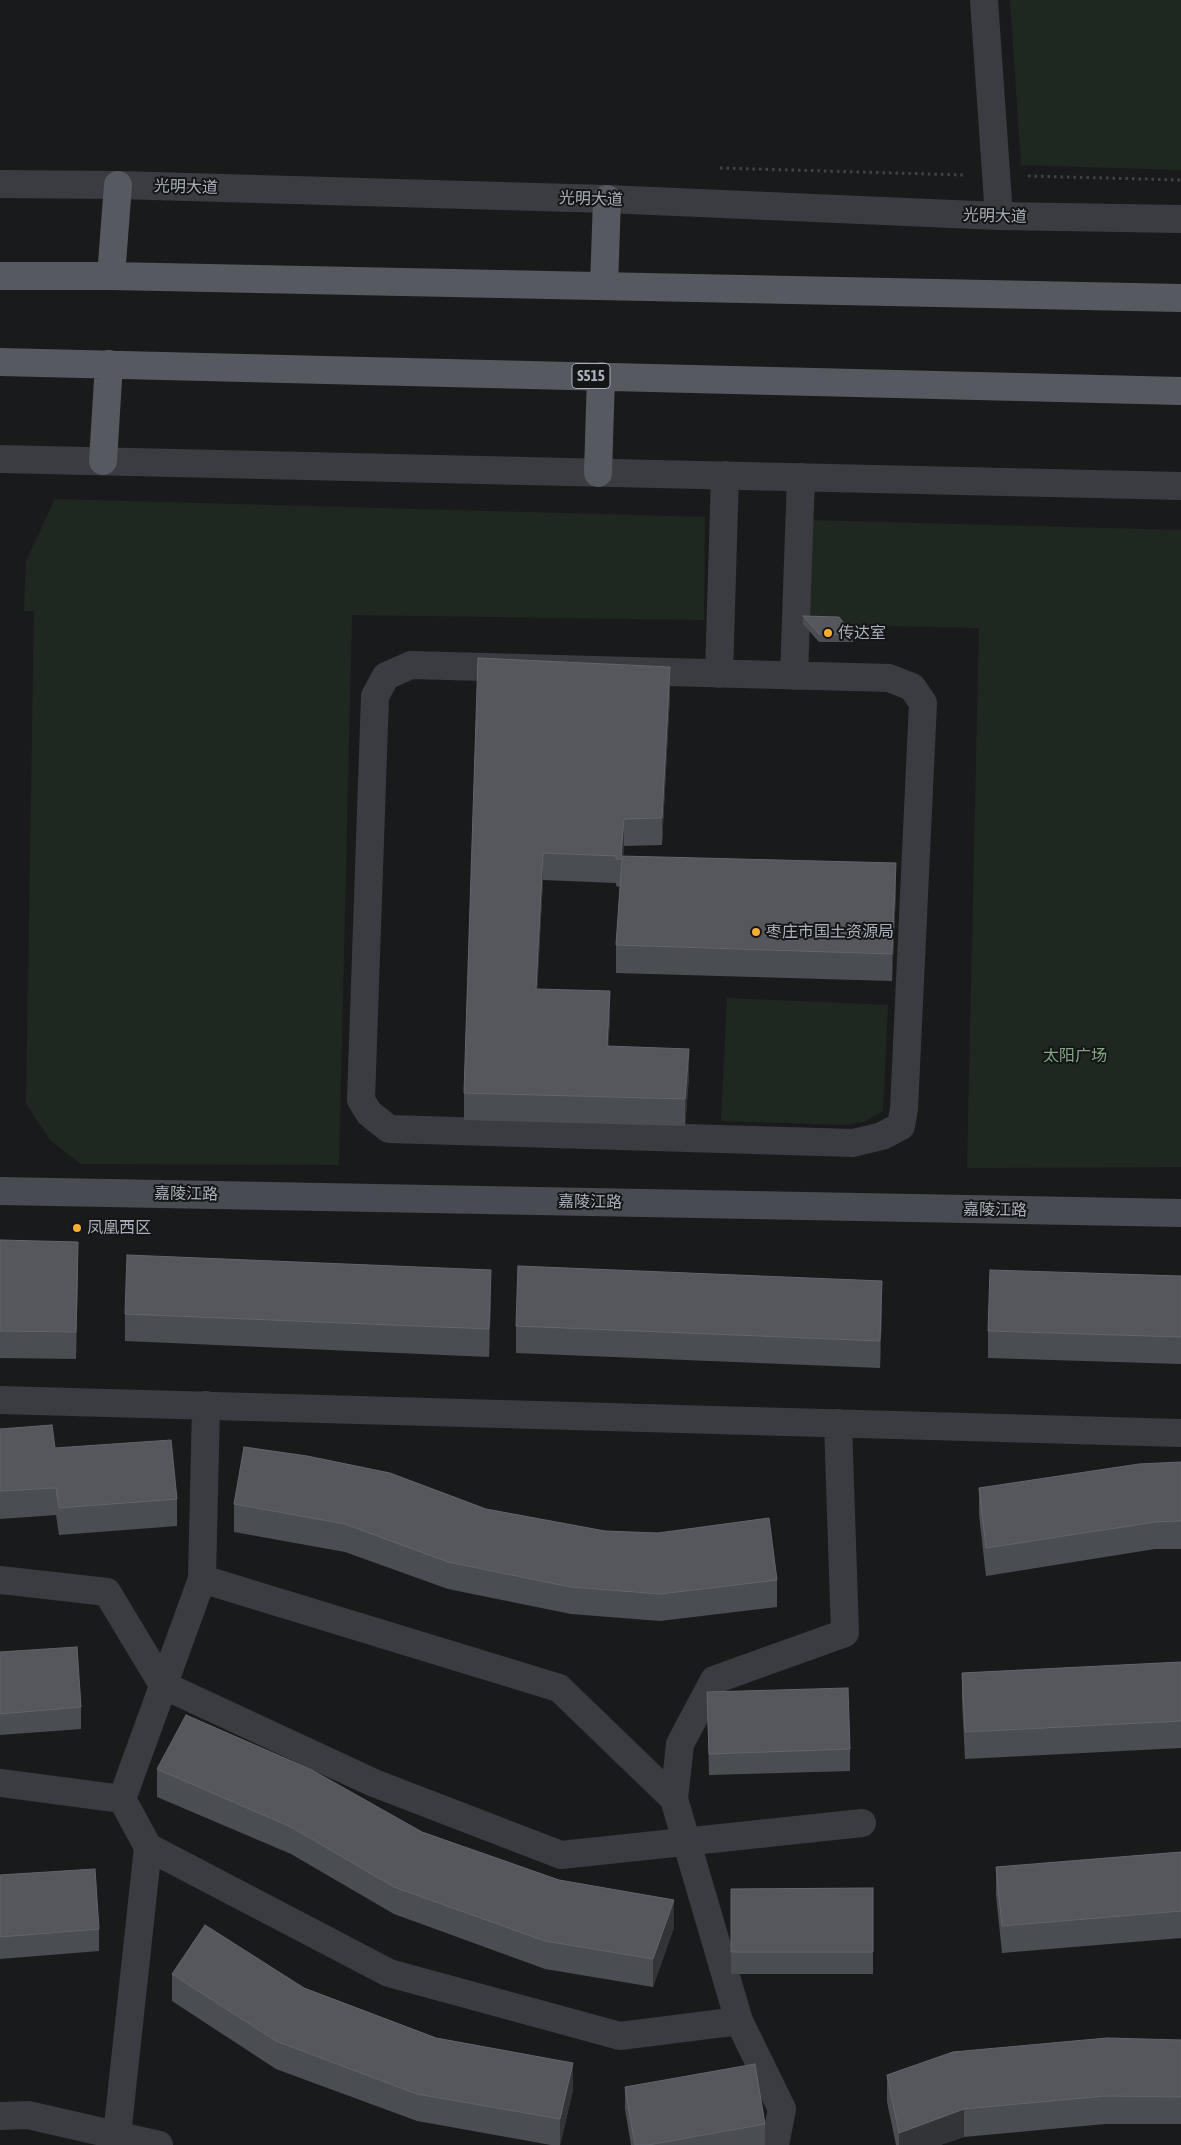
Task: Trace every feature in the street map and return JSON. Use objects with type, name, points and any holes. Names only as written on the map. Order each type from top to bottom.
[{"type":"main road","points":[[111,276],[118,185]]},
{"type":"main road","points":[[604,286],[607,199]]},
{"type":"main road","points":[[0,276],[111,276],[1181,298]]},
{"type":"main road","name":"S515","points":[[0,362],[1181,391]]},
{"type":"main road","points":[[103,461],[109,364]]},
{"type":"main road","points":[[598,473],[601,376]]},
{"type":"street","points":[[984,0],[999,216]]},
{"type":"street","name":"光明大道","points":[[0,184],[118,185],[607,199],[999,216],[1181,219]]},
{"type":"street","points":[[0,459],[1181,486]]},
{"type":"street","points":[[719,674],[725,475]]},
{"type":"street","points":[[794,676],[801,477]]},
{"type":"street","points":[[411,665],[719,674],[889,678],[912,687],[923,703],[904,1109],[901,1126],[882,1136],[853,1143],[389,1129],[369,1113],[361,1100],[375,696],[386,676],[411,665]]},
{"type":"street","name":"嘉陵江路","points":[[0,1191],[1181,1213]]},
{"type":"street","points":[[0,1400],[1181,1433]]},
{"type":"street","points":[[206,1406],[202,1579],[122,1799],[148,1847],[389,1973],[620,2036],[739,2021]]},
{"type":"street","points":[[775,2145],[782,2109],[739,2021],[674,1799],[680,1744],[714,1680],[846,1633],[838,1423]]},
{"type":"street","points":[[202,1579],[558,1688],[674,1799]]},
{"type":"street","points":[[0,1580],[107,1592],[163,1685],[374,1783],[561,1855],[862,1823]]},
{"type":"street","points":[[0,1784],[122,1799]]},
{"type":"street","points":[[117,2135],[148,1847]]},
{"type":"street","points":[[0,2116],[28,2115],[159,2145]]},
{"type":"green space","points":[[1010,0],[1181,0],[1181,170],[1021,165]]},
{"type":"green space","points":[[55,499],[705,517],[704,620],[352,615],[339,1165],[81,1164],[50,1140],[26,1104],[34,611],[24,611],[26,561]]},
{"type":"green space","name":"太阳广场","points":[[805,520],[1181,530],[1181,1167],[967,1168],[979,628],[803,624]]},
{"type":"green space","points":[[727,998],[888,1005],[883,1111],[864,1122],[844,1125],[721,1121]]},
{"type":"building","points":[[803,616],[839,617],[853,635],[819,634]]},
{"type":"building","name":"枣庄市国土资源局","points":[[478,658],[670,667],[662,818],[624,819],[621,856],[896,863],[892,954],[616,945],[622,859],[616,859],[616,856],[543,853],[536,989],[610,991],[607,1046],[689,1049],[685,1099],[464,1093]]},
{"type":"building","points":[[0,1240],[78,1242],[76,1332],[0,1331]]},
{"type":"building","points":[[127,1255],[491,1270],[489,1329],[125,1314]]},
{"type":"building","points":[[518,1266],[882,1281],[880,1341],[516,1326]]},
{"type":"building","points":[[990,1270],[1181,1276],[1181,1337],[988,1331]]},
{"type":"building","points":[[52,1425],[55,1448],[171,1440],[177,1499],[59,1508],[56,1488],[0,1491],[0,1429]]},
{"type":"building","points":[[244,1447],[307,1456],[390,1473],[486,1509],[605,1531],[658,1533],[769,1518],[777,1580],[660,1594],[571,1587],[448,1562],[345,1524],[234,1504]]},
{"type":"building","points":[[1181,1462],[1181,1521],[1155,1522],[986,1548],[979,1488],[1139,1464]]},
{"type":"building","points":[[77,1647],[81,1707],[0,1714],[0,1652]]},
{"type":"building","points":[[1181,1662],[1181,1721],[965,1732],[962,1673]]},
{"type":"building","points":[[848,1688],[850,1749],[709,1754],[707,1692]]},
{"type":"building","points":[[186,1715],[312,1770],[422,1832],[559,1880],[674,1900],[653,1959],[545,1941],[394,1887],[291,1827],[157,1769]]},
{"type":"building","points":[[1181,1852],[1181,1911],[1002,1926],[996,1867]]},
{"type":"building","points":[[95,1869],[99,1929],[0,1937],[0,1875]]},
{"type":"building","points":[[873,1888],[873,1952],[731,1952],[731,1889]]},
{"type":"building","points":[[205,1925],[304,1988],[436,2038],[573,2063],[560,2119],[417,2094],[276,2041],[172,1974]]},
{"type":"building","points":[[1107,2038],[1181,2040],[1181,2097],[1105,2096],[964,2109],[899,2133],[887,2075],[953,2052]]},
{"type":"building","points":[[755,2064],[765,2124],[648,2145],[635,2145],[625,2087]]},
{"type":"place","name":"传达室","points":[[828,633]]},
{"type":"place","name":"枣庄市国土资源局","points":[[756,932]]},
{"type":"place","name":"凤凰西区","points":[[77,1228]]}]
